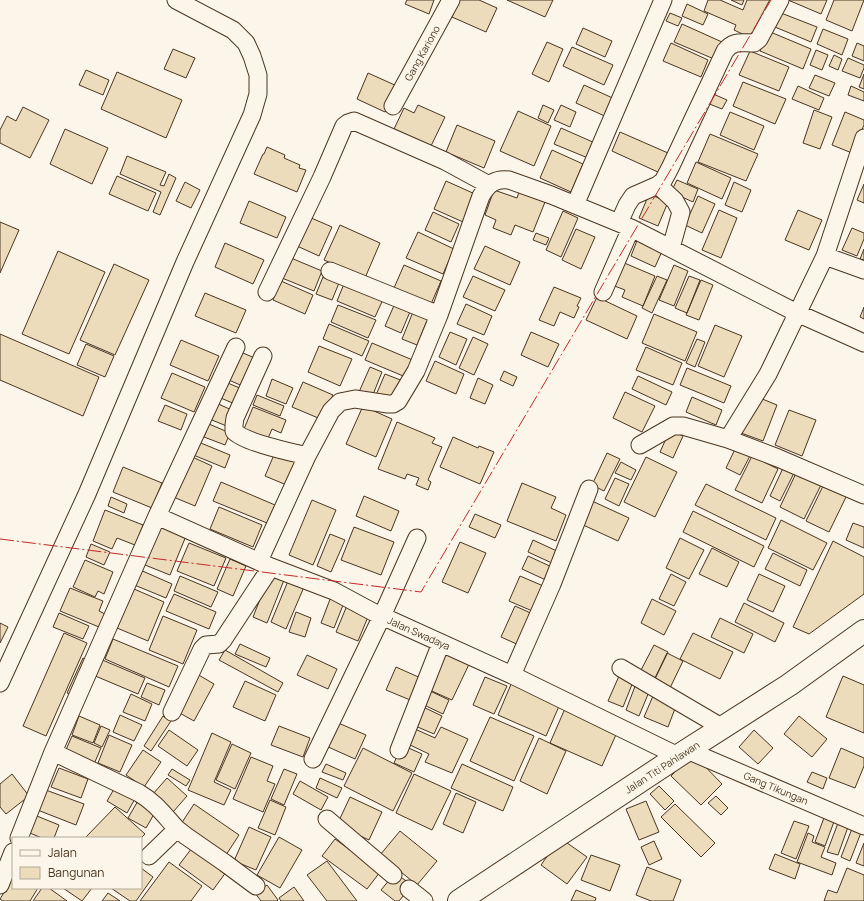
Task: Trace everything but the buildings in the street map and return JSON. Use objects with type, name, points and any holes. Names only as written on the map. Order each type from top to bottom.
[{"type":"main road","name":"Jalan Titi Pahlawan","points":[[459,901],[789,685],[864,631]]},
{"type":"street","points":[[0,683],[87,494],[185,262],[252,115],[258,94],[258,75],[246,43],[233,30],[176,0]]},
{"type":"street","name":"Gang Kariono","points":[[392,106],[451,0]]},
{"type":"street","points":[[575,205],[663,0]]},
{"type":"street","points":[[603,292],[625,226],[627,205],[633,196],[658,185],[663,180],[725,51],[732,44],[754,43],[759,39],[780,0]]},
{"type":"street","points":[[267,292],[322,177],[344,126],[348,123],[354,121],[431,154],[489,185]]},
{"type":"street","points":[[728,439],[768,374],[825,256],[864,138]]},
{"type":"street","points":[[172,712],[202,649],[206,645],[219,644],[222,640],[265,564],[307,456],[331,411],[340,402],[355,399],[388,404],[393,404],[398,401],[416,371],[439,315],[481,196],[489,185],[496,180],[509,180],[625,226],[797,313],[864,343]]},
{"type":"street","points":[[658,185],[672,198],[681,212],[671,248]]},
{"type":"street","points":[[825,256],[864,270]]},
{"type":"street","points":[[330,271],[439,315]]},
{"type":"street","points":[[19,837],[53,752],[157,516],[236,347]]},
{"type":"street","points":[[263,356],[235,418],[234,432],[248,440],[307,456]]},
{"type":"street","points":[[640,445],[676,425],[696,429],[728,439],[778,458],[864,495]]},
{"type":"street","points":[[512,675],[552,584],[589,489]]},
{"type":"street","name":"Jalan Swadaya","points":[[157,516],[265,564],[334,591],[382,616],[683,753]]},
{"type":"street","points":[[313,759],[382,616],[417,538]]},
{"type":"street","points":[[399,750],[441,643]]},
{"type":"street","points":[[621,668],[723,728]]},
{"type":"street","points":[[53,752],[151,800],[186,836],[256,886]]},
{"type":"street","name":"Gang Tikungan","points":[[683,753],[864,826]]},
{"type":"street","points":[[327,819],[393,875]]},
{"type":"street","points":[[149,856],[178,829]]},
{"type":"street","points":[[0,885],[12,855]]},
{"type":"street","points":[[409,889],[424,901]]},
{"type":"power","points":[[0,539],[421,592],[771,0]]}]
